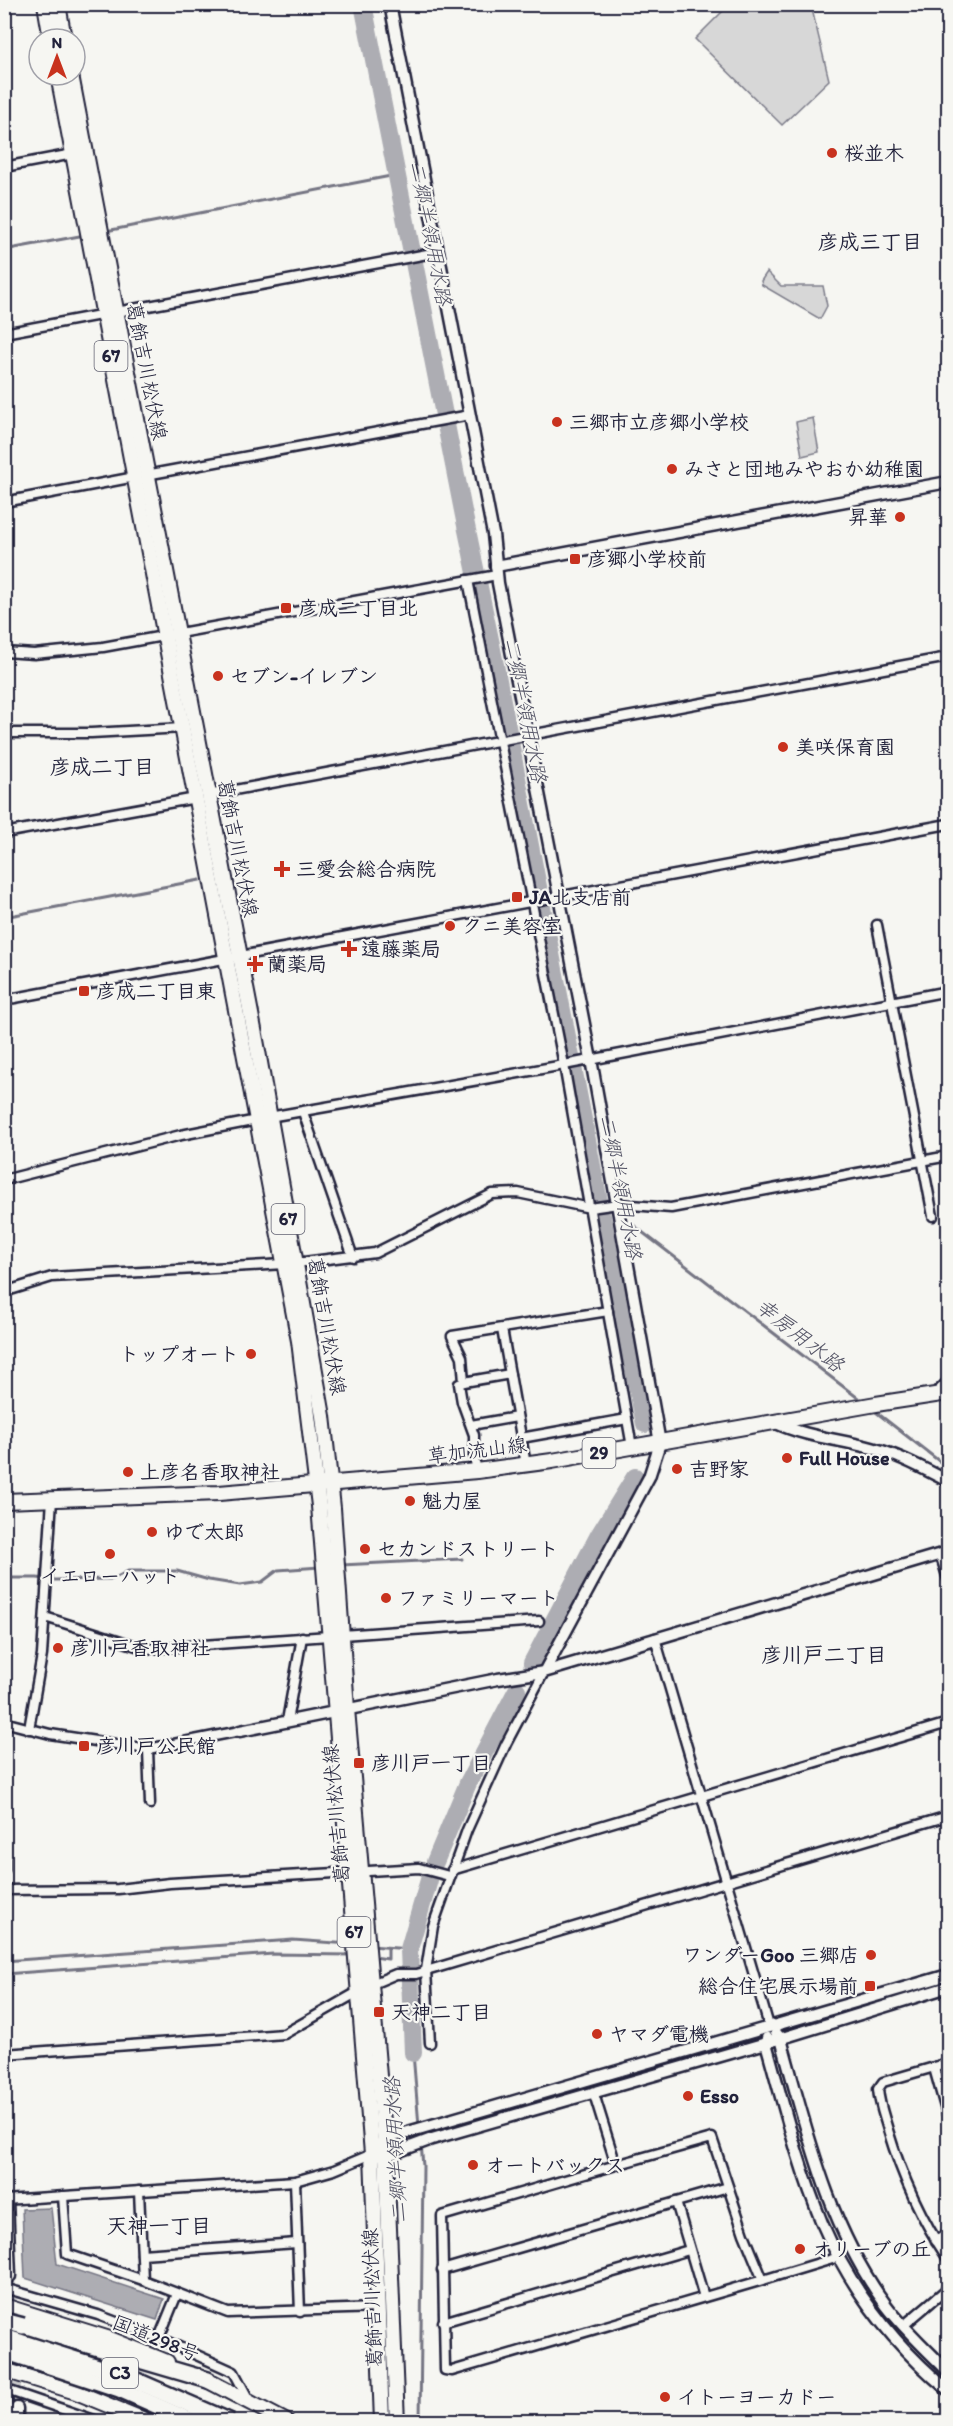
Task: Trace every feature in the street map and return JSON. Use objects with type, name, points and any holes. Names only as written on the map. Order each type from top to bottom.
[{"type":"highway","points":[[4,2321],[208,2380]]},
{"type":"highway","name":"C3","points":[[4,2337],[123,2375],[231,2421]]},
{"type":"highway","name":"C3","points":[[4,2351],[119,2389],[194,2421]]},
{"type":"main road","points":[[45,4],[49,27]]},
{"type":"main road","points":[[58,4],[62,27]]},
{"type":"main road","name":"葛飾吉川松伏線","points":[[60,87],[73,154],[110,313]]},
{"type":"main road","name":"葛飾吉川松伏線","points":[[73,87],[110,313],[202,797],[225,958],[263,1118]]},
{"type":"main road","name":"葛飾吉川松伏線","points":[[171,635],[183,728],[202,797],[239,955],[263,1118],[290,1263],[317,1377],[331,1484],[335,1636]]},
{"type":"main road","name":"葛飾吉川松伏線","points":[[290,1263],[342,1710],[379,2155],[397,2421]]},
{"type":"main road","name":"草加流山線","points":[[4,1501],[219,1493],[477,1471],[660,1443],[948,1393]]},
{"type":"main road","name":"葛飾吉川松伏線","points":[[364,1989],[384,2139],[379,2155],[378,2308],[381,2420]]},
{"type":"main road","name":"国道298号","points":[[4,2306],[110,2339],[208,2380],[282,2418]]},
{"type":"main road","points":[[4,2370],[76,2392],[149,2421]]},
{"type":"street","points":[[390,4],[493,534],[496,571],[591,1059],[660,1443],[649,1477],[544,1672],[483,1794],[450,1873],[433,1926],[426,1971],[430,2043]]},
{"type":"street","points":[[4,167],[73,154]]},
{"type":"street","points":[[4,333],[438,252]]},
{"type":"street","points":[[4,502],[470,415]]},
{"type":"street","points":[[4,652],[34,654],[103,647],[171,635],[485,577],[496,571],[948,482]]},
{"type":"street","points":[[472,579],[507,740],[532,901],[570,1064],[590,1208],[632,1447]]},
{"type":"street","points":[[4,833],[948,657]]},
{"type":"street","points":[[4,733],[91,733],[183,728]]},
{"type":"street","points":[[4,1000],[948,824]]},
{"type":"street","points":[[877,926],[933,1216]]},
{"type":"street","points":[[4,1180],[181,1135],[263,1118],[570,1064],[948,991]]},
{"type":"street","points":[[303,1112],[353,1257]]},
{"type":"street","points":[[4,1292],[52,1277],[290,1263],[353,1257],[375,1252],[492,1194],[518,1193],[590,1208],[618,1204],[671,1208],[948,1156]]},
{"type":"street","points":[[464,1382],[462,1357],[452,1336],[608,1311]]},
{"type":"street","points":[[502,1329],[526,1465]]},
{"type":"street","points":[[477,1471],[474,1457],[474,1435],[462,1402],[459,1384],[510,1374]]},
{"type":"street","points":[[933,1395],[948,1382]]},
{"type":"street","points":[[471,1425],[517,1417]]},
{"type":"street","points":[[521,1438],[627,1419]]},
{"type":"street","points":[[774,1422],[794,1432],[875,1448],[948,1481]]},
{"type":"street","points":[[29,1729],[42,1655],[52,1499]]},
{"type":"street","points":[[4,1722],[85,1740],[148,1749],[511,1676],[544,1672],[944,1553],[948,1579]]},
{"type":"street","points":[[45,1617],[146,1649],[540,1621]]},
{"type":"street","points":[[287,1721],[302,1637]]},
{"type":"street","points":[[655,1638],[770,2026],[781,2039],[818,2168],[838,2221],[868,2278],[903,2326],[948,2371]]},
{"type":"street","points":[[4,1890],[118,1889],[170,1883],[419,1868],[450,1873],[948,1723]]},
{"type":"street","points":[[148,1749],[150,1804]]},
{"type":"street","points":[[4,2054],[284,2034],[364,1989],[396,1974],[416,1974],[948,1816]]},
{"type":"street","points":[[4,1845],[4,1870]]},
{"type":"street","points":[[384,2139],[948,1975]]},
{"type":"street","points":[[10,2276],[5,2200],[295,2181],[432,2139],[781,2039],[948,1987]]},
{"type":"street","points":[[770,2026],[766,2043],[822,2224],[856,2286],[888,2331],[909,2355],[948,2390]]},
{"type":"street","points":[[948,2063],[883,2082],[878,2089],[897,2159],[919,2213],[948,2259]]},
{"type":"street","points":[[934,2068],[948,2118]]},
{"type":"street","points":[[594,2094],[616,2165]]},
{"type":"street","points":[[763,2280],[712,2138],[616,2165],[442,2216],[445,2370],[452,2371],[763,2280],[839,2257]]},
{"type":"street","points":[[295,2181],[300,2312]]},
{"type":"street","points":[[442,2270],[728,2187]]},
{"type":"street","points":[[139,2191],[143,2280]]},
{"type":"street","points":[[63,2196],[67,2254],[228,2313],[378,2308]]},
{"type":"street","points":[[676,2202],[704,2297]]},
{"type":"street","points":[[936,2241],[948,2233]]},
{"type":"street","points":[[142,2254],[297,2243]]},
{"type":"street","points":[[443,2322],[689,2250]]},
{"type":"street","points":[[4,2288],[98,2315],[159,2338],[234,2372],[249,2400]]},
{"type":"street","points":[[903,2326],[948,2288]]},
{"type":"street","points":[[159,2338],[177,2294]]},
{"type":"street","points":[[8,2421],[6,2390],[100,2421]]},
{"type":"street","points":[[17,2408],[17,2421]]},
{"type":"street","points":[[282,2418],[293,2421]]},
{"type":"shaded area","points":[[729,5],[811,5],[829,80],[782,125],[695,39]]},
{"type":"shaded area","points":[[767,272],[781,286],[823,286],[827,306],[820,319],[762,285],[761,281]]},
{"type":"shaded area","points":[[813,418],[819,452],[802,456],[796,422]]},
{"type":"shaded area","points":[[51,2208],[57,2264],[164,2299],[157,2320],[25,2278],[22,2209]]},
{"type":"waterway","name":"二郷半領用水路","points":[[363,4],[491,644],[601,1212],[645,1424]]},
{"type":"waterway","points":[[106,231],[396,175]]},
{"type":"waterway","points":[[4,250],[85,235]]},
{"type":"waterway","points":[[4,917],[200,880]]},
{"type":"waterway","name":"幸房用水路","points":[[633,1225],[862,1401]]},
{"type":"waterway","name":"幸房用水路","points":[[872,1409],[948,1468]]},
{"type":"waterway","name":"二郷半領用水路","points":[[532,1663],[599,1535],[635,1477]]},
{"type":"waterway","points":[[341,1565],[462,1559]]},
{"type":"waterway","points":[[4,1578],[113,1579],[128,1571],[177,1571],[209,1580],[240,1585],[262,1582],[278,1570],[320,1567]]},
{"type":"waterway","name":"二郷半領用水路","points":[[435,1862],[468,1783],[517,1690]]},
{"type":"waterway","name":"二郷半領用水路","points":[[413,2053],[409,1949],[429,1880]]},
{"type":"waterway","points":[[4,1961],[293,1940],[350,1944]]},
{"type":"waterway","points":[[371,1946],[409,1949]]},
{"type":"waterway","points":[[374,1957],[388,1959],[388,1948]]},
{"type":"waterway","points":[[4,1974],[273,1954],[352,1955]]},
{"type":"waterway","name":"二郷半領用水路","points":[[413,2053],[419,2126]]},
{"type":"waterway","name":"二郷半領用水路","points":[[420,2132],[423,2166],[420,2422]]},
{"type":"tunnel","points":[[10,2276],[12,2315]]},
{"type":"tunnel","points":[[14,2348],[17,2408]]},
{"type":"place","name":"桜並木","points":[[832,153]]},
{"type":"place","name":"三郷市立彦郷小学校","points":[[557,422]]},
{"type":"place","name":"みさと団地みやおか幼稚園","points":[[672,469]]},
{"type":"place","name":"昇華","points":[[900,517]]},
{"type":"place","name":"彦郷小学校前","points":[[575,559]]},
{"type":"place","name":"彦成二丁目北","points":[[286,608]]},
{"type":"place","name":"セブン-イレブン","points":[[218,676]]},
{"type":"place","name":"美咲保育園","points":[[783,747]]},
{"type":"place","name":"三愛会総合病院","points":[[282,869]]},
{"type":"place","name":"JA北支店前","points":[[517,897]]},
{"type":"place","name":"クニ美容室","points":[[450,926]]},
{"type":"place","name":"遠藤薬局","points":[[349,949]]},
{"type":"place","name":"蘭薬局","points":[[255,964]]},
{"type":"place","name":"彦成二丁目東","points":[[84,991]]},
{"type":"place","name":"トップオート","points":[[251,1354]]},
{"type":"place","name":"Full House","points":[[787,1458]]},
{"type":"place","name":"吉野家","points":[[677,1469]]},
{"type":"place","name":"上彦名香取神社","points":[[128,1472]]},
{"type":"place","name":"魁力屋","points":[[410,1501]]},
{"type":"place","name":"ゆで太郎","points":[[152,1532]]},
{"type":"place","name":"セカンドストリート","points":[[365,1549]]},
{"type":"place","name":"イエローハット","points":[[110,1554]]},
{"type":"place","name":"ファミリーマート","points":[[386,1598]]},
{"type":"place","name":"彦川戸香取神社","points":[[58,1648]]},
{"type":"place","name":"彦川戸公民館","points":[[84,1746]]},
{"type":"place","name":"彦川戸一丁目","points":[[359,1763]]},
{"type":"place","name":"ワンダーGoo 三郷店","points":[[871,1955]]},
{"type":"place","name":"総合住宅展示場前","points":[[870,1986]]},
{"type":"place","name":"天神二丁目","points":[[379,2012]]},
{"type":"place","name":"ヤマダ電機","points":[[597,2034]]},
{"type":"place","name":"Esso","points":[[688,2096]]},
{"type":"place","name":"オートバックス","points":[[473,2165]]},
{"type":"place","name":"オリーブの丘","points":[[800,2249]]},
{"type":"place","name":"イトーヨーカドー","points":[[665,2397]]},
{"type":"district","name":"彦成三丁目","points":[[870,241]]},
{"type":"district","name":"彦成二丁目","points":[[102,766]]},
{"type":"district","name":"彦川戸二丁目","points":[[824,1654]]},
{"type":"district","name":"天神一丁目","points":[[159,2225]]}]
